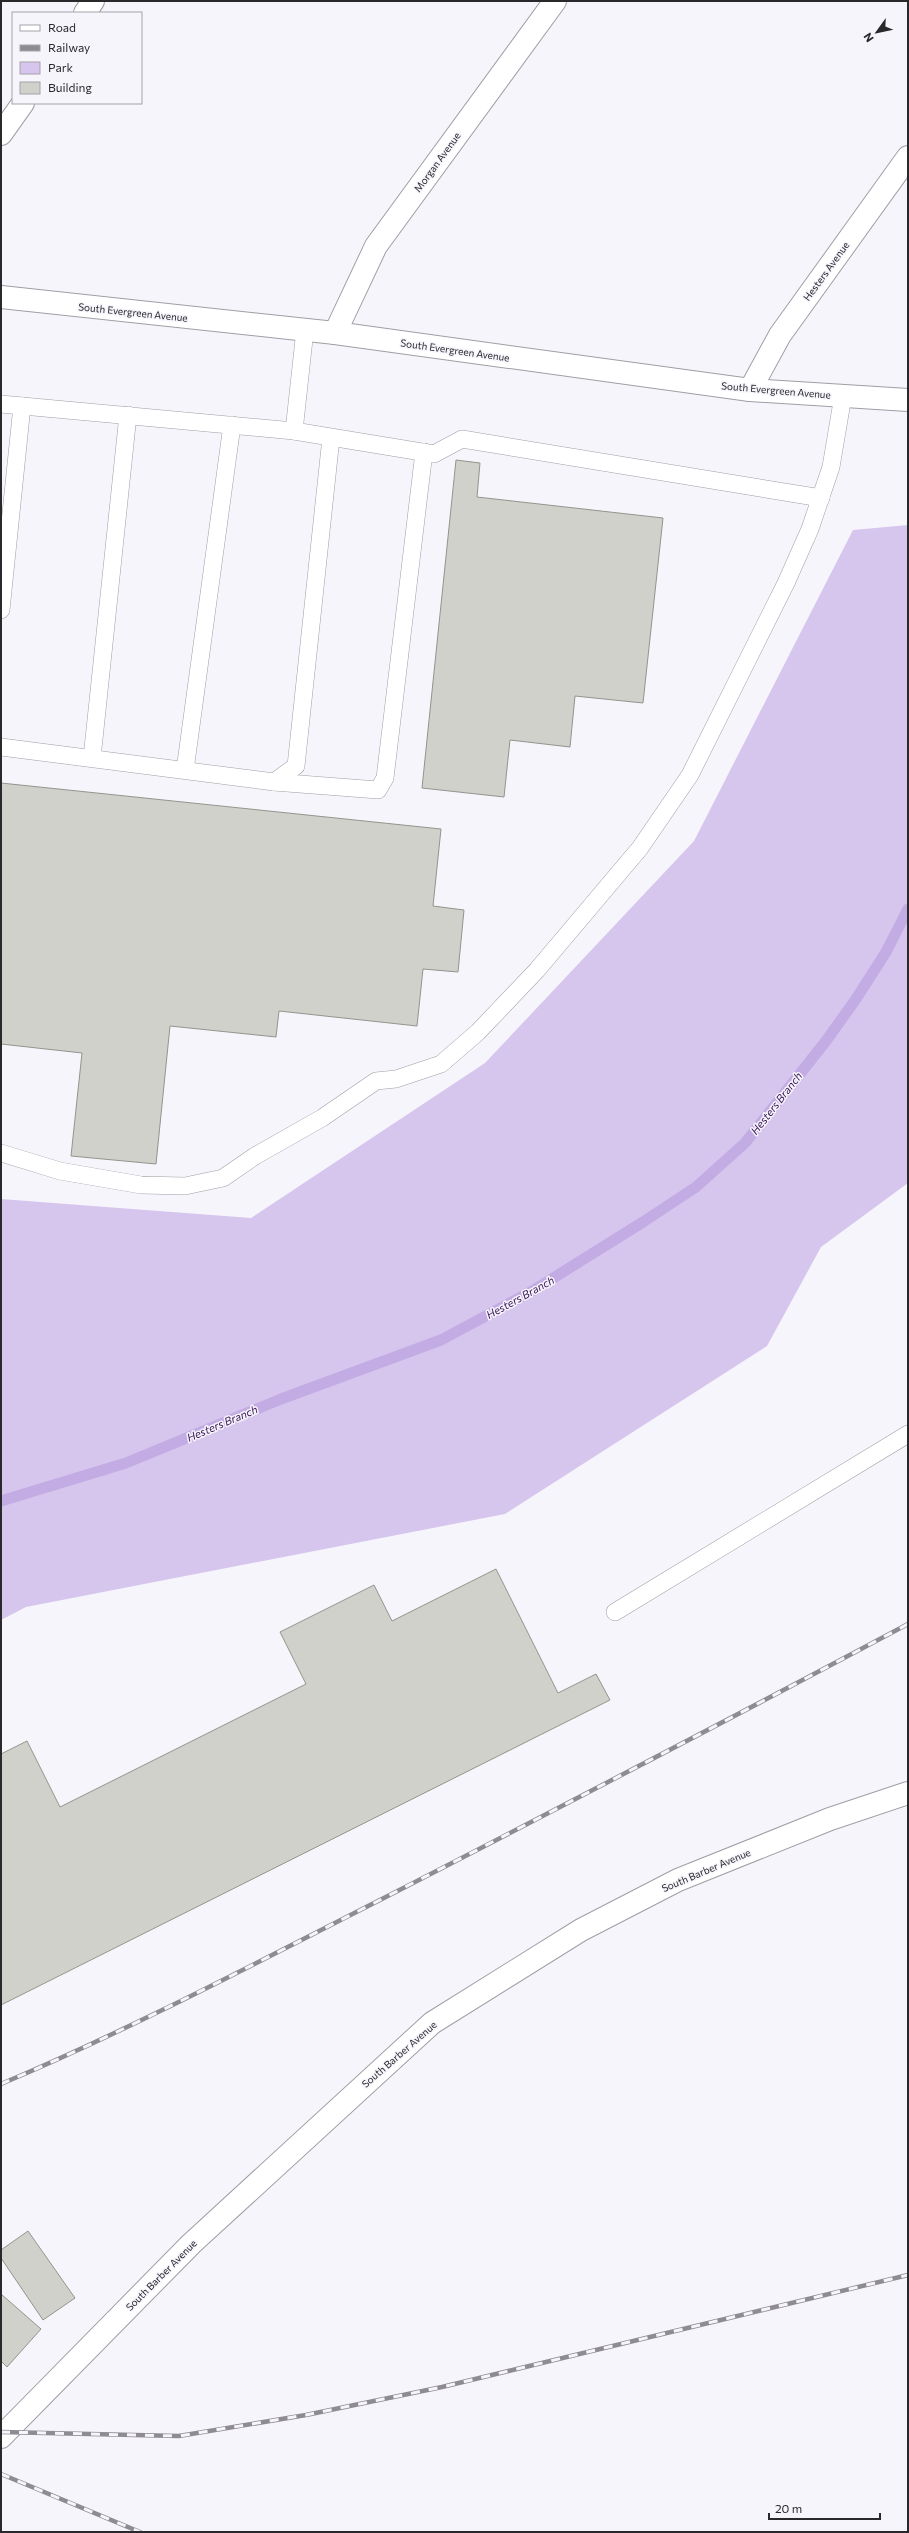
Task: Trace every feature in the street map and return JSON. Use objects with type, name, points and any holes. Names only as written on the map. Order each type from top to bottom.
[{"type":"street","points":[[86,12],[93,1]]},
{"type":"street","name":"Morgan Avenue","points":[[335,333],[376,246],[556,1]]},
{"type":"street","points":[[1,134],[22,104]]},
{"type":"street","name":"Hesters Avenue","points":[[750,390],[780,336],[908,157]]},
{"type":"street","name":"South Evergreen Avenue","points":[[1,297],[335,333],[750,390],[908,400]]},
{"type":"street","name":"South Barber Avenue","points":[[1,2437],[191,2244],[432,2024],[581,1930],[678,1880],[830,1820],[908,1793]]},
{"type":"lane","points":[[294,431],[305,330]]},
{"type":"lane","points":[[1,1153],[60,1171],[141,1185],[185,1186],[223,1178],[255,1156],[322,1118],[376,1081],[396,1079],[441,1064],[478,1032],[542,964],[640,848],[690,775],[786,583],[821,498],[831,467],[843,396]]},
{"type":"lane","points":[[1,404],[294,431],[434,454],[462,438],[821,498]]},
{"type":"lane","points":[[1,610],[22,406]]},
{"type":"lane","points":[[92,758],[128,415]]},
{"type":"lane","points":[[185,770],[232,425]]},
{"type":"lane","points":[[274,782],[296,766],[331,438]]},
{"type":"lane","points":[[1,746],[274,782],[378,790],[385,778],[424,452]]},
{"type":"lane","points":[[615,1612],[908,1434]]},
{"type":"green space","points":[[908,525],[908,1183],[821,1247],[767,1346],[505,1514],[26,1607],[1,1620],[1,1199],[251,1218],[485,1063],[694,841],[853,530]]},
{"type":"building","points":[[456,460],[480,463],[477,497],[663,518],[643,703],[575,696],[570,747],[510,740],[504,797],[422,788]]},
{"type":"building","points":[[1,783],[441,829],[433,906],[464,910],[458,972],[423,969],[417,1026],[279,1011],[276,1037],[170,1026],[156,1164],[71,1156],[82,1053],[1,1044]]},
{"type":"building","points":[[496,1569],[558,1693],[596,1674],[610,1700],[1,2005],[1,1754],[27,1741],[60,1807],[306,1684],[280,1632],[374,1585],[392,1621]]},
{"type":"building","points":[[28,2231],[75,2298],[43,2320],[1,2258],[1,2250]]},
{"type":"building","points":[[1,2294],[41,2329],[7,2367],[1,2361]]},
{"type":"waterway","name":"Hesters Branch","points":[[1,1501],[126,1463],[281,1399],[441,1340],[534,1290],[643,1222],[696,1187],[745,1143],[826,1041],[856,999],[886,952],[908,909]]},
{"type":"railway","points":[[1,2084],[144,2019],[378,1901],[908,1624]]},
{"type":"railway","points":[[1,2432],[179,2436],[306,2415],[442,2387],[908,2275]]},
{"type":"railway","points":[[1,2474],[140,2532]]}]
